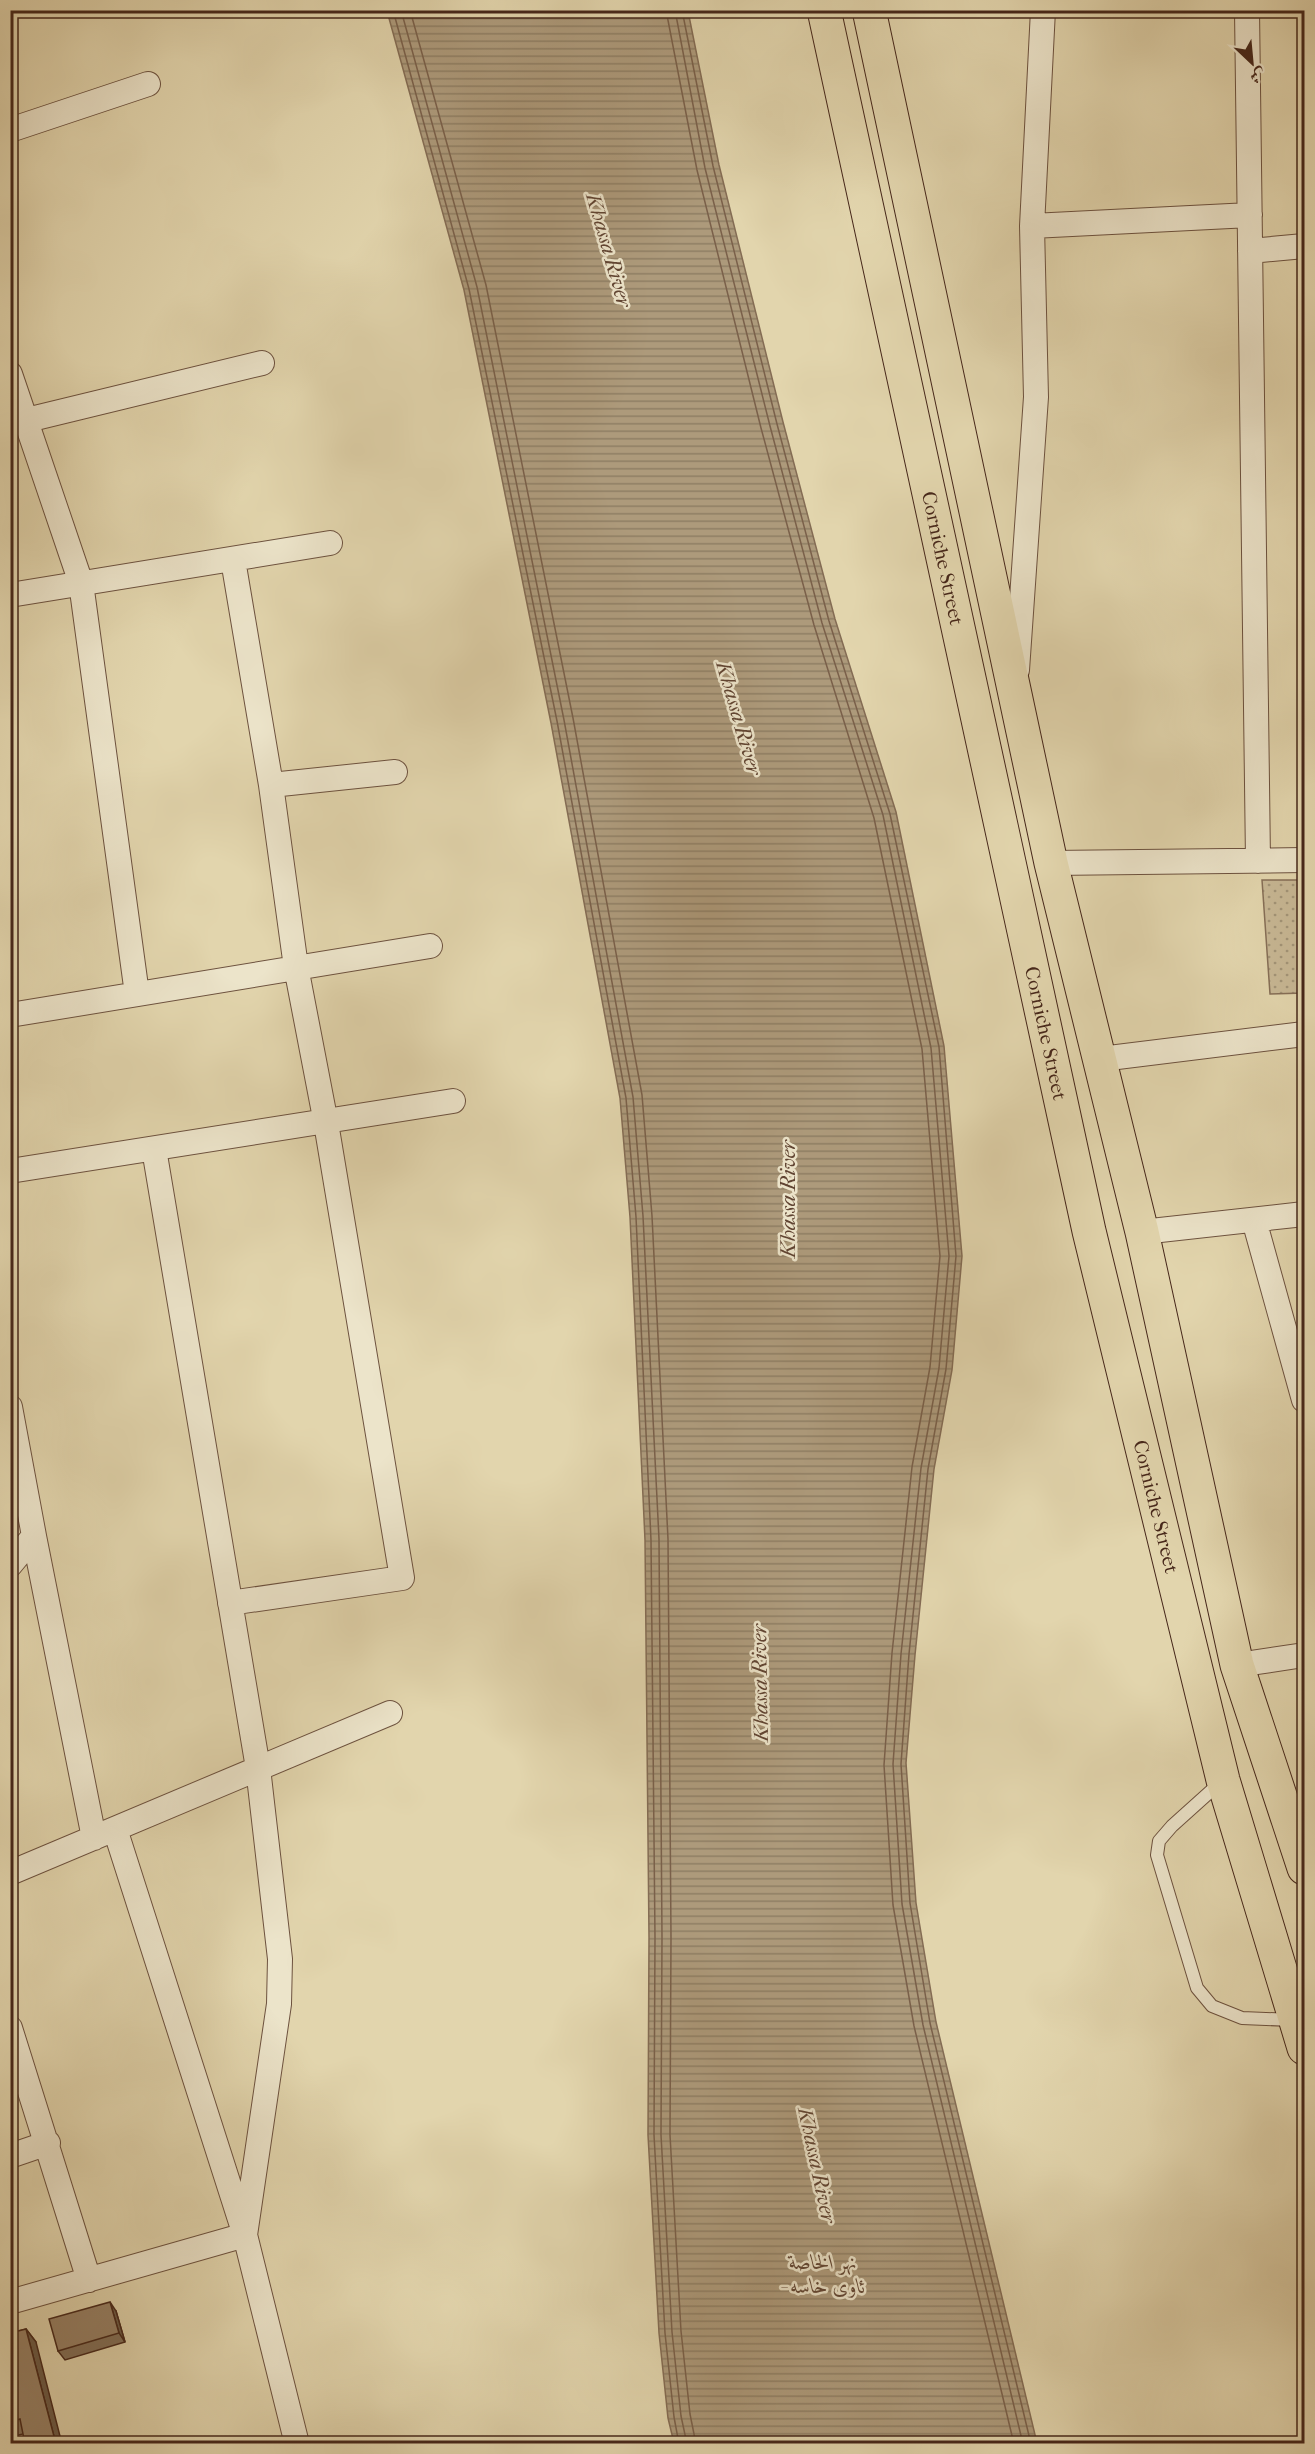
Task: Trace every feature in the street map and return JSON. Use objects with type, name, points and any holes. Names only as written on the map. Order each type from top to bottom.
[{"type":"main road","name":"Corniche Street","points":[[824,10],[1089,1231],[1223,1780],[1253,1881],[1293,1968],[1300,2034]]},
{"type":"main road","points":[[869,10],[900,146],[1051,863],[1142,1232],[1237,1665],[1304,1867],[1253,1881]]},
{"type":"street","points":[[1016,699],[1036,397],[1032,226],[1043,10]]},
{"type":"street","points":[[1247,10],[1258,861]]},
{"type":"street","points":[[10,130],[148,84]]},
{"type":"street","points":[[1032,226],[1250,215]]},
{"type":"street","points":[[1250,251],[1305,246]]},
{"type":"street","points":[[27,420],[262,363]]},
{"type":"street","points":[[10,374],[81,584],[137,993]]},
{"type":"street","points":[[10,595],[330,543]]},
{"type":"street","points":[[230,1603],[402,1578],[326,1123],[296,967],[271,785],[233,560]]},
{"type":"street","points":[[271,785],[395,772]]},
{"type":"street","points":[[1051,863],[1305,860]]},
{"type":"street","points":[[10,1015],[430,946]]},
{"type":"street","points":[[1101,1059],[1305,1034]]},
{"type":"street","points":[[10,1172],[453,1101]]},
{"type":"street","points":[[154,1149],[258,1768],[280,1959],[279,2004],[245,2235]]},
{"type":"street","points":[[1142,1232],[1305,1214]]},
{"type":"street","points":[[1254,1220],[1305,1400]]},
{"type":"street","points":[[10,1407],[34,1536],[104,1833],[245,2235],[297,2444]]},
{"type":"street","points":[[10,1565],[34,1536]]},
{"type":"street","points":[[1237,1665],[1305,1655]]},
{"type":"street","points":[[10,1873],[390,1713]]},
{"type":"street","points":[[10,2028],[48,2143],[89,2280]]},
{"type":"street","points":[[10,2156],[48,2143]]},
{"type":"street","points":[[10,2302],[245,2235]]},
{"type":"lane","points":[[1223,1780],[1172,1826],[1159,1841],[1157,1855],[1197,1988],[1212,2006],[1242,2018],[1300,2034]]},
{"type":"shaded area","points":[[1262,880],[1304,880],[1304,993],[1270,994]]},
{"type":"water","name":"نهر الخاصة - ئاوی خاسە","points":[[387,11],[688,11],[719,165],[783,422],[835,619],[896,812],[944,1046],[962,1256],[952,1370],[934,1469],[906,1763],[916,1903],[936,2022],[1037,2443],[674,2443],[668,2418],[659,2333],[648,2135],[649,1937],[645,1540],[630,1217],[620,1098],[551,723],[464,290]]},
{"type":"building","points":[[110,2302],[119,2333],[58,2351],[49,2319]]},
{"type":"building","points":[[26,2329],[56,2444],[25,2444],[20,2419],[10,2422],[10,2333]]},
{"type":"water label","name":"Khassa River","points":[[609,250]]},
{"type":"water label","name":"Khassa River","points":[[739,718]]},
{"type":"water label","name":"Khassa River","points":[[788,1199]]},
{"type":"water label","name":"Khassa River","points":[[760,1683]]},
{"type":"water label","name":"Khassa River","points":[[817,2165]]}]
